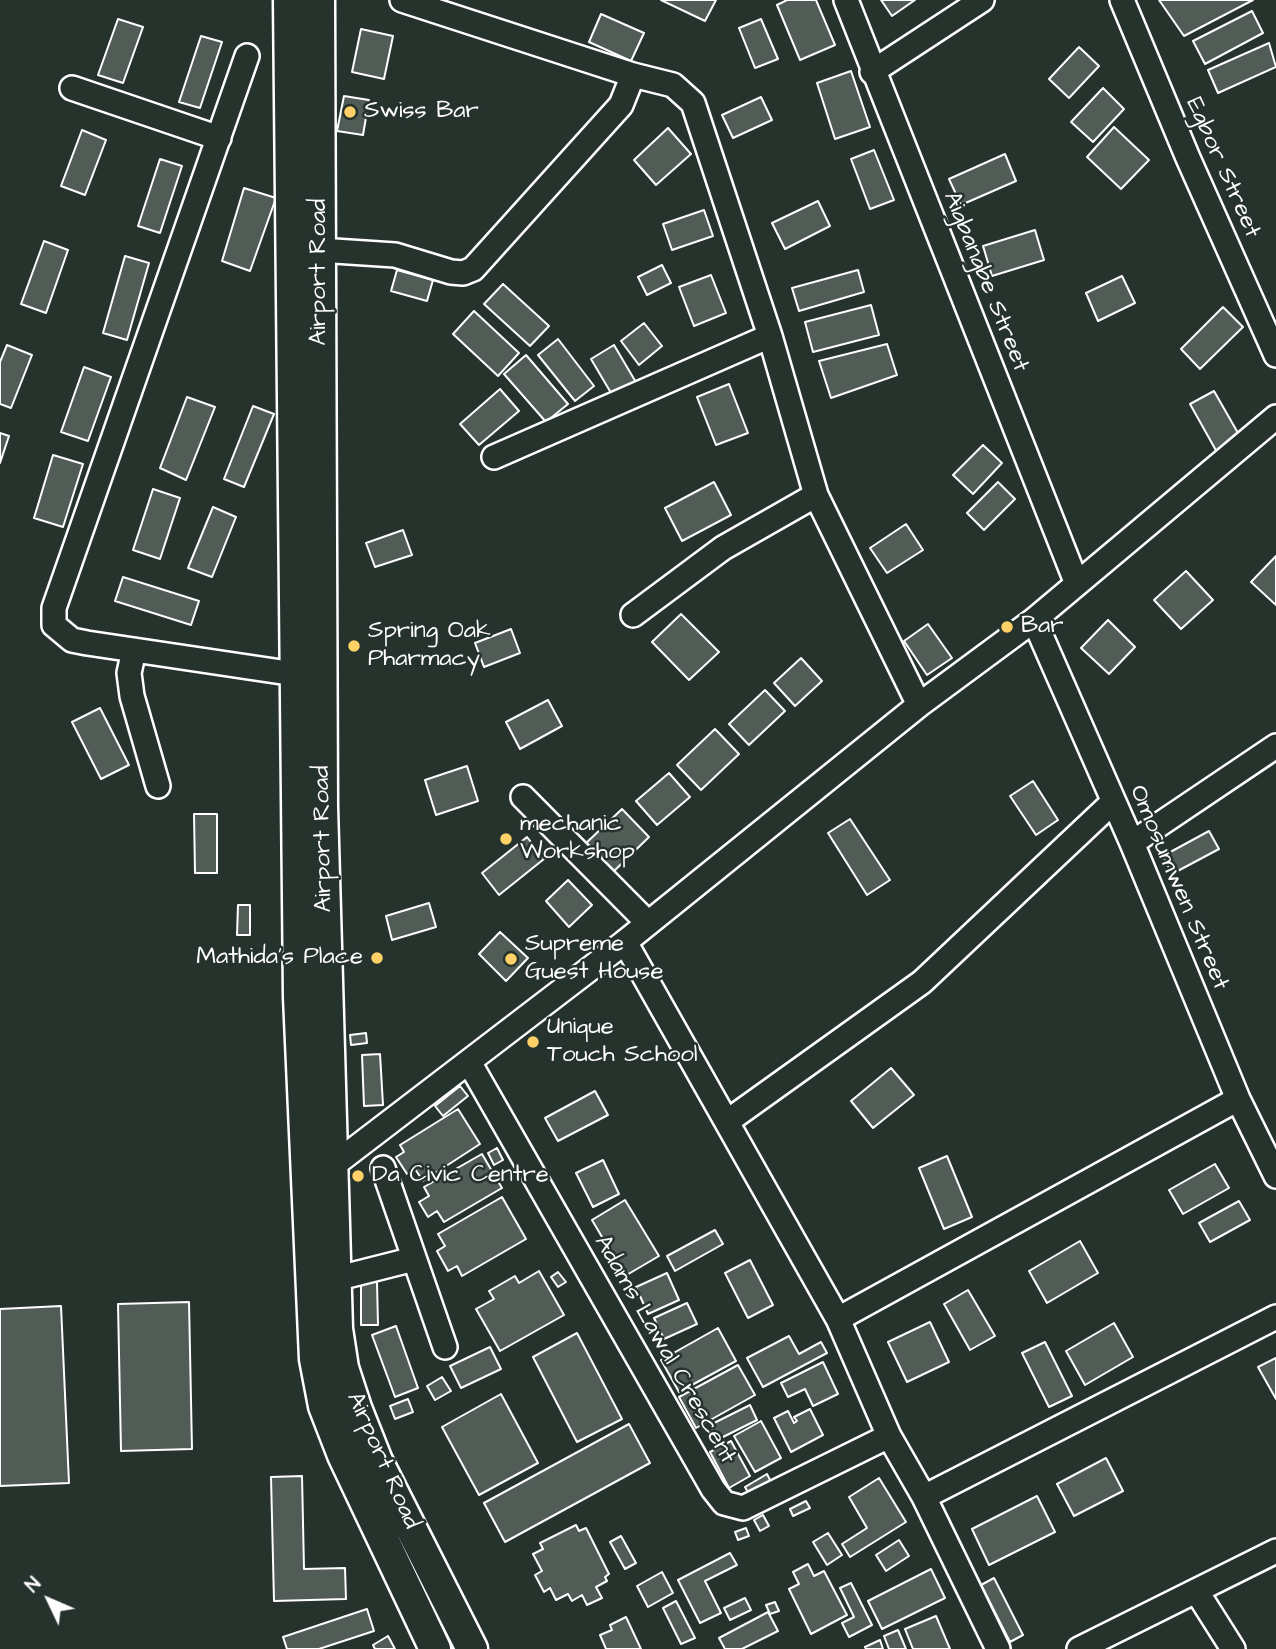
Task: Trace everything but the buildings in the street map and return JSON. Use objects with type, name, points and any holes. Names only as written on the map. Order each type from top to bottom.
[{"type":"main road","name":"Airport Road","points":[[289,0],[295,674],[309,807],[331,1167],[337,1329],[343,1368],[377,1461],[472,1649]]},
{"type":"main road","name":"Airport Road","points":[[319,0],[320,250],[309,807],[300,1010],[315,1359],[324,1406],[344,1455],[435,1649]]},
{"type":"street","points":[[402,0],[633,75],[673,85],[693,103],[770,337],[816,495],[919,705]]},
{"type":"street","name":"Aigbangbe Street","points":[[846,0],[872,72],[1077,584]]},
{"type":"street","points":[[872,72],[982,0]]},
{"type":"street","name":"Egbor Street","points":[[1122,0],[1276,355]]},
{"type":"street","points":[[247,56],[54,607],[54,625],[72,639],[295,674]]},
{"type":"street","points":[[320,250],[395,255],[451,272],[463,273],[472,269],[621,105],[633,75]]},
{"type":"street","points":[[72,88],[219,138]]},
{"type":"street","points":[[494,457],[770,337]]},
{"type":"street","points":[[331,1167],[625,942],[919,705],[1034,620],[1276,417]]},
{"type":"street","points":[[633,615],[723,548],[816,495]]},
{"type":"street","name":"Omosumwen Street","points":[[1034,620],[1132,843],[1238,1099],[1276,1176]]},
{"type":"street","points":[[134,650],[129,673],[132,696],[158,786]]},
{"type":"street","points":[[1132,843],[1276,746]]},
{"type":"street","points":[[523,797],[648,922]]},
{"type":"street","points":[[728,1121],[922,982],[1113,802]]},
{"type":"street","points":[[625,942],[838,1319],[889,1436],[924,1497],[998,1649]]},
{"type":"street","name":"Adams Lawal Crescent","points":[[469,1062],[713,1489],[724,1503],[743,1508],[889,1436]]},
{"type":"street","points":[[838,1319],[1238,1099]]},
{"type":"street","points":[[383,1168],[445,1347]]},
{"type":"street","points":[[335,1279],[414,1259]]},
{"type":"street","points":[[924,1497],[1276,1317]]},
{"type":"street","points":[[1079,1649],[1276,1551]]},
{"type":"street","points":[[1197,1592],[1233,1649]]},
{"type":"place","name":"Swiss Bar","points":[[350,112]]},
{"type":"place","name":"Bar","points":[[1007,627]]},
{"type":"place","name":"Spring Oak Pharmacy","points":[[354,646]]},
{"type":"place","name":"mechanic Workshop","points":[[506,839]]},
{"type":"place","name":"Mathida's Place","points":[[377,958]]},
{"type":"place","name":"Supreme Guest House","points":[[511,959]]},
{"type":"place","name":"Unique Touch School","points":[[533,1042]]},
{"type":"place","name":"Da Civic Centre","points":[[358,1176]]}]
